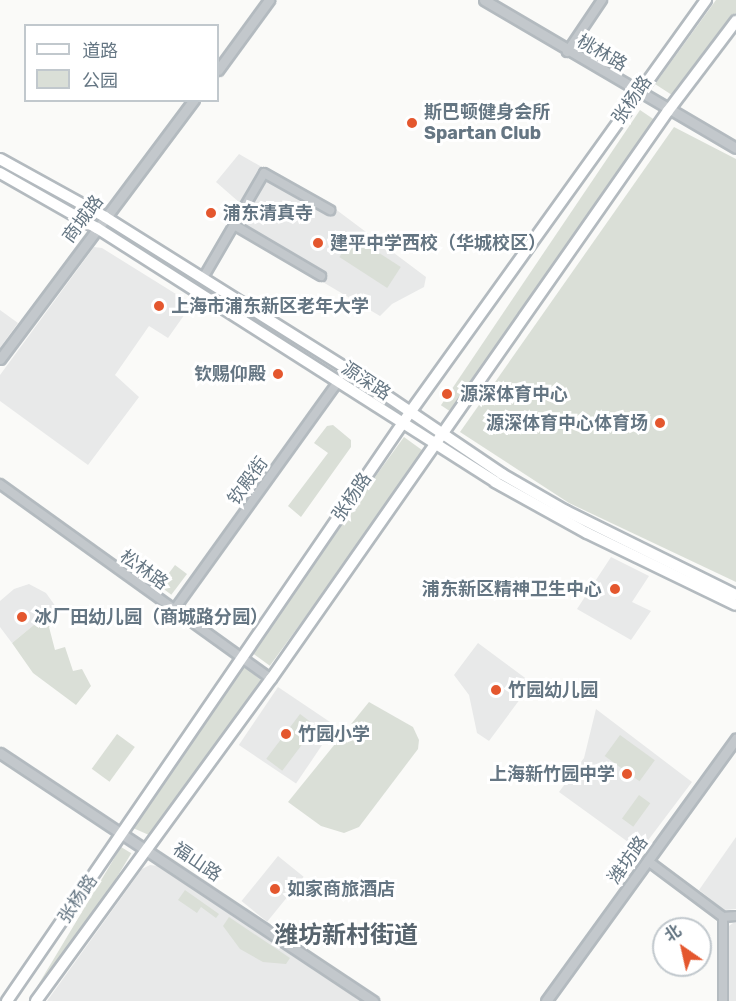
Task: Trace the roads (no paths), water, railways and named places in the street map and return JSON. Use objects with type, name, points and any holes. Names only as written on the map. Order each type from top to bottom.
[{"type":"main road","name":"张杨路","points":[[7,1001],[404,421],[637,93],[706,0]]},
{"type":"main road","name":"张杨路","points":[[36,1001],[271,679],[441,439],[668,111],[736,21]]},
{"type":"main road","name":"源深路","points":[[0,159],[105,216],[347,369],[411,411],[441,439],[564,521],[736,605]]},
{"type":"main road","name":"源深路","points":[[0,173],[97,228],[404,421],[441,439],[566,511],[736,595]]},
{"type":"street","points":[[219,69],[269,0]]},
{"type":"street","name":"桃林路","points":[[484,0],[637,93],[736,148]]},
{"type":"street","points":[[567,51],[602,0]]},
{"type":"street","name":"商城路","points":[[0,359],[192,102]]},
{"type":"street","points":[[203,278],[264,172],[330,210]]},
{"type":"street","points":[[234,225],[321,276]]},
{"type":"street","name":"钦殿街","points":[[174,610],[347,369]]},
{"type":"street","name":"松林路","points":[[0,484],[271,679]]},
{"type":"street","name":"潍坊路","points":[[546,1001],[736,739]]},
{"type":"street","name":"福山路","points":[[0,753],[147,848],[373,1001]]},
{"type":"street","points":[[648,861],[723,917],[736,916]]},
{"type":"street","points":[[723,917],[723,1001]]},
{"type":"place","name":"斯巴顿健身会所 Spartan Club","points":[[412,123]]},
{"type":"place","name":"浦东清真寺","points":[[211,213]]},
{"type":"place","name":"建平中学西校（华城校区）","points":[[318,243]]},
{"type":"place","name":"上海市浦东新区老年大学","points":[[159,306]]},
{"type":"place","name":"钦赐仰殿","points":[[278,374]]},
{"type":"place","name":"源深体育中心","points":[[447,394]]},
{"type":"place","name":"源深体育中心体育场","points":[[660,423]]},
{"type":"place","name":"浦东新区精神卫生中心","points":[[615,589]]},
{"type":"place","name":"冰厂田幼儿园（商城路分园）","points":[[22,617]]},
{"type":"place","name":"竹园幼儿园","points":[[496,690]]},
{"type":"place","name":"竹园小学","points":[[286,734]]},
{"type":"place","name":"上海新竹园中学","points":[[627,774]]},
{"type":"place","name":"如家商旅酒店","points":[[275,889]]},
{"type":"district","name":"潍坊新村街道","points":[[346,936]]}]
